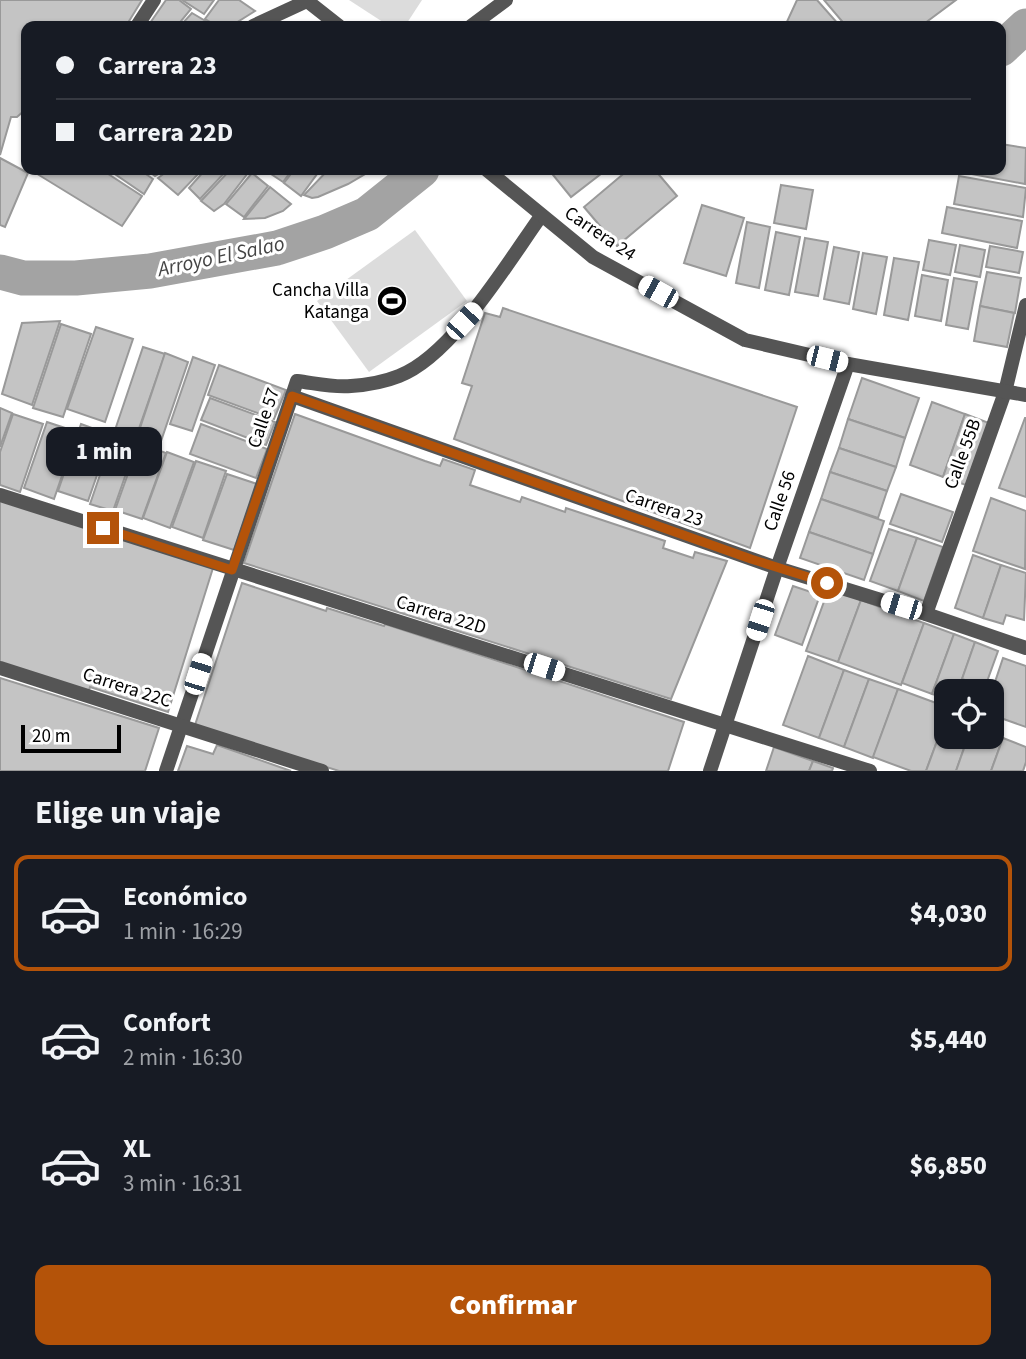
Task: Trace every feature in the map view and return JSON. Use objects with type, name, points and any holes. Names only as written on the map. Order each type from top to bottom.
[{"type":"street","points":[[140,21],[154,0]]},
{"type":"street","points":[[263,21],[306,0],[333,21]]},
{"type":"street","points":[[478,21],[506,0]]},
{"type":"street","name":"Carrera 24","points":[[493,175],[593,257],[745,340],[848,364],[1026,395]]},
{"type":"street","name":"Calle 57","points":[[166,771],[297,381],[348,387],[361,385],[400,376],[426,359],[477,308],[541,216]]},
{"type":"street","name":"Calle 55B","points":[[926,614],[1005,392],[1026,305]]},
{"type":"street","name":"Calle 56","points":[[710,771],[848,364]]},
{"type":"street","name":"Carrera 23","points":[[292,396],[777,568],[1026,648]]},
{"type":"street","name":"Carrera 22D","points":[[0,495],[870,771]]},
{"type":"street","name":"Carrera 22C","points":[[0,668],[322,771]]},
{"type":"shaded area","points":[[349,0],[422,0],[408,21],[381,21]]},
{"type":"shaded area","name":"Cancha Villa Katanga","points":[[415,230],[467,301],[369,372],[317,301]]},
{"type":"building","points":[[0,0],[142,0],[129,21],[21,21],[21,113],[11,117],[0,155]]},
{"type":"building","points":[[166,0],[179,0],[191,9],[181,21],[151,21]]},
{"type":"building","points":[[182,0],[214,0],[204,14]]},
{"type":"building","points":[[219,0],[239,0],[255,11],[239,21],[205,19]]},
{"type":"building","points":[[797,0],[817,0],[836,21],[787,21]]},
{"type":"building","points":[[824,0],[956,0],[928,21],[842,21]]},
{"type":"building","points":[[192,13],[206,21],[185,21]]},
{"type":"building","points":[[1006,145],[1026,148],[1025,184],[977,175],[1006,175]]},
{"type":"building","points":[[0,158],[21,169],[21,175],[27,175],[5,227],[0,225]]},
{"type":"building","points":[[39,175],[110,175],[142,196],[122,226]]},
{"type":"building","points":[[116,175],[147,175],[153,179],[144,194]]},
{"type":"building","points":[[162,175],[197,175],[178,195],[158,178]]},
{"type":"building","points":[[201,175],[222,175],[200,199],[189,188]]},
{"type":"building","points":[[225,175],[246,175],[224,204],[214,211],[201,201]]},
{"type":"building","points":[[250,175],[254,175],[268,186],[244,217],[226,204]]},
{"type":"building","points":[[272,175],[288,175],[283,182]]},
{"type":"building","points":[[290,175],[316,175],[301,196],[284,183]]},
{"type":"building","points":[[323,175],[363,175],[318,197],[304,195]]},
{"type":"building","points":[[553,175],[600,175],[571,197]]},
{"type":"building","points":[[622,175],[659,175],[677,196],[617,246],[584,207]]},
{"type":"building","points":[[959,176],[1026,188],[1023,217],[954,204]]},
{"type":"building","points":[[781,185],[813,190],[806,229],[774,223]]},
{"type":"building","points":[[270,187],[291,204],[283,211],[265,218],[244,219]]},
{"type":"building","points":[[702,205],[744,218],[726,276],[684,263]]},
{"type":"building","points":[[947,207],[1022,221],[1017,248],[942,233]]},
{"type":"building","points":[[747,222],[770,227],[759,288],[736,283]]},
{"type":"building","points":[[776,232],[800,237],[789,295],[765,290]]},
{"type":"building","points":[[805,238],[828,242],[818,296],[795,292]]},
{"type":"building","points":[[929,240],[956,245],[950,275],[923,270]]},
{"type":"building","points":[[960,245],[985,250],[980,277],[955,272]]},
{"type":"building","points":[[990,246],[1023,252],[1019,273],[986,267]]},
{"type":"building","points":[[834,247],[859,252],[849,304],[824,299]]},
{"type":"building","points":[[863,253],[887,257],[876,314],[853,309]]},
{"type":"building","points":[[894,258],[919,262],[908,320],[884,315]]},
{"type":"building","points":[[987,272],[1021,278],[1015,313],[980,306]]},
{"type":"building","points":[[922,275],[948,280],[941,321],[915,316]]},
{"type":"building","points":[[954,278],[977,282],[968,329],[946,325]]},
{"type":"building","points":[[980,306],[1014,313],[1007,347],[974,341]]},
{"type":"building","points":[[503,308],[797,407],[750,548],[454,439],[472,386],[462,383],[485,313],[500,317]]},
{"type":"building","points":[[60,321],[32,405],[2,394],[22,323]]},
{"type":"building","points":[[61,324],[91,334],[63,417],[33,408]]},
{"type":"building","points":[[96,327],[133,339],[105,422],[67,409]]},
{"type":"building","points":[[143,347],[165,354],[136,437],[115,430]]},
{"type":"building","points":[[165,353],[188,362],[160,444],[137,437]]},
{"type":"building","points":[[193,357],[215,365],[192,431],[170,424]]},
{"type":"building","points":[[219,365],[286,390],[274,419],[208,395]]},
{"type":"building","points":[[862,378],[919,398],[905,438],[848,419]]},
{"type":"building","points":[[210,398],[275,422],[266,445],[201,420]]},
{"type":"building","points":[[932,402],[965,414],[943,477],[910,465]]},
{"type":"building","points":[[0,408],[12,413],[0,447]]},
{"type":"building","points":[[13,414],[43,424],[20,492],[0,485],[0,452]]},
{"type":"building","points":[[295,414],[440,466],[443,459],[475,470],[470,485],[520,502],[522,497],[565,512],[566,508],[665,541],[663,548],[693,558],[695,552],[727,561],[671,699],[244,563]]},
{"type":"building","points":[[965,414],[989,423],[966,485],[943,477]]},
{"type":"building","points":[[1026,418],[1026,497],[999,488]]},
{"type":"building","points":[[848,419],[905,438],[896,467],[839,448]]},
{"type":"building","points":[[47,422],[77,432],[54,499],[24,488]]},
{"type":"building","points":[[81,424],[111,435],[88,501],[58,491]]},
{"type":"building","points":[[201,424],[267,449],[256,478],[190,454]]},
{"type":"building","points":[[113,437],[136,445],[113,511],[90,504]]},
{"type":"building","points":[[139,443],[166,453],[142,519],[115,510]]},
{"type":"building","points":[[839,448],[896,467],[887,491],[830,472]]},
{"type":"building","points":[[167,452],[194,462],[170,528],[143,518]]},
{"type":"building","points":[[196,461],[226,471],[203,538],[172,527]]},
{"type":"building","points":[[830,472],[887,491],[878,518],[821,499]]},
{"type":"building","points":[[227,474],[257,484],[234,550],[203,540]]},
{"type":"building","points":[[901,494],[953,512],[942,542],[890,524]]},
{"type":"building","points":[[991,498],[1026,511],[1025,569],[973,551]]},
{"type":"building","points":[[821,499],[884,521],[873,554],[809,532]]},
{"type":"building","points":[[0,500],[213,568],[168,712],[90,687],[88,693],[0,665]]},
{"type":"building","points":[[889,529],[917,538],[898,591],[870,581]]},
{"type":"building","points":[[809,532],[873,554],[864,580],[800,558]]},
{"type":"building","points":[[917,538],[943,547],[924,601],[898,591]]},
{"type":"building","points":[[973,555],[1001,565],[983,618],[955,608]]},
{"type":"building","points":[[1001,565],[1026,573],[1024,620],[1006,615],[1003,624],[983,618]]},
{"type":"building","points":[[242,583],[326,611],[327,608],[384,626],[385,624],[684,722],[668,771],[339,771],[195,725]]},
{"type":"building","points":[[793,586],[820,595],[802,645],[775,635]]},
{"type":"building","points":[[829,588],[861,600],[838,662],[806,651]]},
{"type":"building","points":[[861,600],[924,623],[901,685],[838,662]]},
{"type":"building","points":[[924,623],[954,634],[938,679],[934,679],[932,694],[902,683]]},
{"type":"building","points":[[954,634],[975,642],[962,679],[938,679]]},
{"type":"building","points":[[975,642],[998,651],[988,679],[962,679]]},
{"type":"building","points":[[808,656],[844,670],[819,738],[783,725]]},
{"type":"building","points":[[1003,658],[1026,666],[1026,727],[1004,719],[1004,679],[996,679]]},
{"type":"building","points":[[844,670],[869,679],[844,747],[819,738]]},
{"type":"building","points":[[0,678],[159,728],[145,771],[0,771]]},
{"type":"building","points":[[869,679],[898,689],[873,758],[844,747]]},
{"type":"building","points":[[898,689],[934,702],[934,749],[926,771],[911,771],[873,757]]},
{"type":"building","points":[[1004,738],[1026,747],[1023,771],[991,771],[999,749],[1004,749]]},
{"type":"building","points":[[217,745],[291,771],[178,771],[187,746],[213,754]]},
{"type":"building","points":[[774,747],[813,761],[809,771],[766,771]]},
{"type":"building","points":[[934,749],[964,749],[956,771],[926,771]]},
{"type":"building","points":[[964,749],[999,749],[991,771],[956,771]]},
{"type":"building","points":[[813,761],[833,768],[832,771],[809,771]]},
{"type":"waterway","name":"Arroyo El Salao","points":[[1006,44],[1026,26]]},
{"type":"waterway","name":"Arroyo El Salao","points":[[0,272],[23,278],[76,278],[150,271],[277,248],[367,214],[416,175]]},
{"type":"place","name":"Cancha Villa Katanga","points":[[392,301]]},
{"type":"route","points":[[103,528],[232,570],[292,396],[751,559],[827,583]]}]
